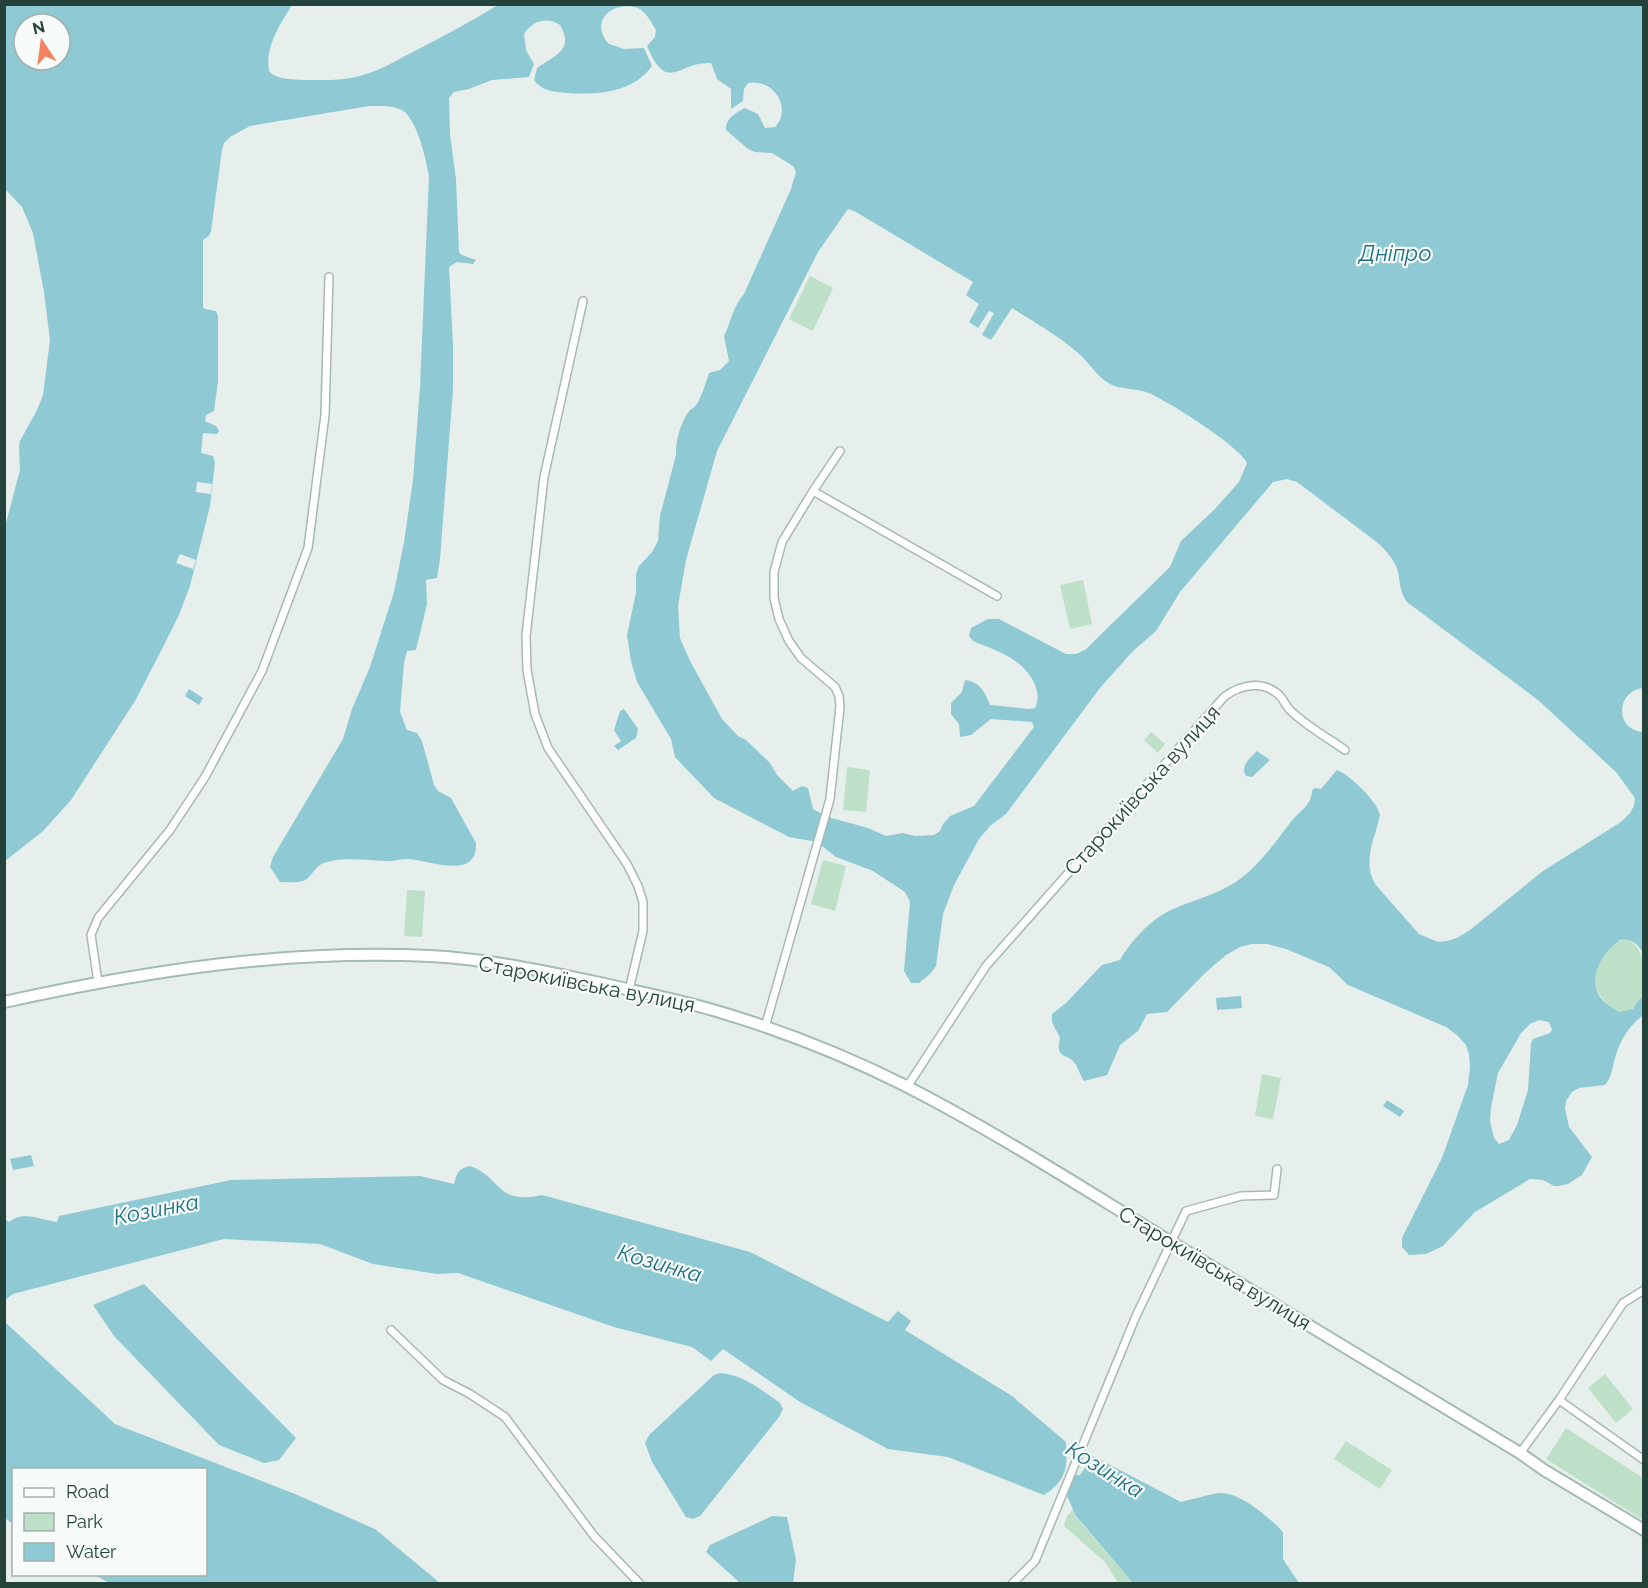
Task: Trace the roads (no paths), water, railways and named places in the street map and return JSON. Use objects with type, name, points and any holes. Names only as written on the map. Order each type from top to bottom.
[{"type":"street","points":[[98,982],[91,935],[93,928],[108,905],[170,830],[205,777],[262,671],[308,548],[325,415],[329,277]]},
{"type":"street","points":[[583,301],[544,477],[526,636],[526,659],[532,706],[544,740],[627,864],[638,886],[643,902],[643,931],[630,990]]},
{"type":"street","points":[[765,1027],[830,799],[840,707],[839,696],[831,683],[805,661],[793,647],[779,619],[773,591],[774,572],[782,542],[840,451]]},
{"type":"street","points":[[813,491],[997,596]]},
{"type":"street","name":"Старокиївська вулиця","points":[[907,1087],[986,966],[1224,697],[1234,689],[1245,686],[1269,687],[1281,697],[1290,711],[1345,750]]},
{"type":"street","name":"Старокиївська вулиця","points":[[4,1002],[98,982],[226,963],[375,955],[431,957],[536,969],[712,1010],[765,1027],[826,1050],[907,1087],[1026,1152],[1644,1530]]},
{"type":"street","points":[[1012,1584],[1035,1561],[1136,1316],[1185,1211],[1241,1196],[1274,1195],[1277,1169]]},
{"type":"street","points":[[1520,1453],[1559,1400],[1623,1303],[1644,1290]]},
{"type":"street","points":[[391,1330],[442,1380],[470,1394],[505,1417],[594,1536],[640,1584]]},
{"type":"street","points":[[1559,1400],[1644,1460]]},
{"type":"water","name":"Дніпро","points":[[5,5],[292,5],[271,45],[269,71],[285,78],[334,80],[363,75],[389,65],[498,5],[1643,5],[1644,688],[1635,690],[1629,695],[1622,709],[1626,724],[1643,732],[1643,953],[1634,942],[1620,940],[1603,958],[1595,978],[1600,997],[1620,1012],[1633,1009],[1643,997],[1643,1015],[1622,1039],[1605,1085],[1579,1088],[1572,1092],[1566,1101],[1569,1127],[1592,1157],[1582,1175],[1568,1184],[1559,1186],[1543,1180],[1530,1179],[1475,1212],[1443,1246],[1426,1254],[1409,1255],[1402,1247],[1402,1238],[1442,1158],[1468,1085],[1470,1067],[1466,1045],[1446,1027],[1348,985],[1329,967],[1286,949],[1267,944],[1240,947],[1226,955],[1167,1012],[1147,1014],[1138,1031],[1120,1045],[1107,1075],[1084,1081],[1074,1062],[1060,1052],[1060,1038],[1052,1022],[1052,1014],[1066,1003],[1102,965],[1120,960],[1135,938],[1156,919],[1171,910],[1224,889],[1240,879],[1264,857],[1307,804],[1312,790],[1321,789],[1337,770],[1362,789],[1374,803],[1380,815],[1370,858],[1371,875],[1375,884],[1419,934],[1438,942],[1457,938],[1470,930],[1543,871],[1621,822],[1634,806],[1635,798],[1616,772],[1538,700],[1407,602],[1402,593],[1398,570],[1390,556],[1378,543],[1297,482],[1287,479],[1273,482],[1180,592],[1156,631],[1132,652],[1100,688],[1006,814],[990,826],[979,839],[954,885],[943,914],[936,966],[919,983],[911,983],[904,971],[910,902],[905,892],[873,871],[836,857],[817,842],[789,837],[714,798],[675,757],[671,739],[637,682],[631,661],[627,635],[636,593],[636,574],[639,566],[652,552],[658,541],[660,516],[681,426],[690,410],[697,404],[709,373],[720,370],[729,361],[724,336],[791,189],[796,172],[793,166],[772,153],[755,152],[748,149],[726,130],[734,114],[745,108],[758,114],[765,128],[775,127],[782,111],[778,96],[772,90],[765,85],[748,83],[744,89],[743,101],[731,109],[731,89],[717,79],[711,63],[690,66],[674,72],[661,69],[654,61],[647,46],[655,37],[656,30],[641,10],[629,6],[620,7],[606,14],[601,28],[609,44],[624,49],[644,48],[652,66],[635,82],[613,90],[578,94],[544,89],[534,80],[537,68],[560,52],[565,41],[560,25],[545,20],[535,23],[524,34],[526,50],[534,64],[529,77],[492,80],[454,92],[449,98],[459,252],[476,260],[473,264],[457,262],[449,267],[453,389],[440,559],[437,578],[426,580],[427,604],[416,650],[407,651],[400,712],[407,730],[417,733],[422,741],[434,785],[438,791],[451,798],[476,843],[474,855],[469,862],[449,866],[407,859],[331,861],[318,867],[301,882],[280,882],[270,867],[273,857],[343,739],[352,709],[370,667],[394,592],[404,542],[413,480],[420,387],[429,176],[420,140],[412,122],[402,110],[386,106],[369,106],[250,126],[224,143],[211,231],[209,236],[203,240],[203,307],[216,311],[218,316],[218,381],[214,411],[206,415],[205,421],[216,426],[219,431],[217,434],[203,433],[201,453],[213,456],[215,462],[210,506],[190,586],[179,615],[135,701],[71,800],[43,831],[5,861],[5,527],[20,470],[20,441],[43,395],[50,340],[33,233],[22,207],[5,189]],"holes":[[[848,209],[973,282],[966,295],[979,304],[969,322],[978,328],[989,311],[994,313],[982,335],[991,340],[1012,308],[1069,346],[1105,381],[1119,387],[1146,392],[1169,404],[1232,446],[1247,463],[1239,482],[1214,510],[1181,541],[1170,567],[1085,650],[1076,654],[1066,654],[999,619],[988,619],[971,628],[969,636],[977,643],[1010,657],[1022,666],[1032,678],[1038,699],[1035,708],[1029,709],[990,705],[981,688],[965,680],[962,692],[951,703],[951,714],[959,724],[960,737],[971,735],[991,719],[1032,722],[1034,727],[974,806],[950,816],[940,831],[934,835],[915,836],[903,833],[886,836],[868,828],[828,817],[813,809],[808,788],[802,786],[793,791],[777,775],[770,763],[722,719],[680,638],[678,606],[686,560],[717,451],[818,252]],[[1539,1020],[1549,1022],[1552,1030],[1550,1033],[1533,1039],[1531,1043],[1528,1090],[1517,1125],[1509,1140],[1499,1144],[1494,1138],[1490,1121],[1498,1073],[1521,1033],[1530,1024]]]},
{"type":"water","points":[[189,689],[203,698],[199,705],[185,696]]},
{"type":"water","points":[[624,709],[638,729],[636,738],[618,750],[614,746],[621,741],[614,730],[620,711]]},
{"type":"water","points":[[1257,751],[1270,760],[1252,777],[1246,776],[1245,766]]},
{"type":"water","points":[[1241,996],[1242,1008],[1217,1010],[1216,998]]},
{"type":"water","points":[[1387,1100],[1404,1111],[1400,1117],[1383,1106]]},
{"type":"water","points":[[31,1155],[34,1166],[13,1170],[10,1159]]},
{"type":"water","name":"Козинка","points":[[470,1166],[481,1171],[507,1193],[527,1197],[542,1195],[750,1252],[888,1322],[898,1311],[911,1321],[905,1330],[1012,1396],[1066,1442],[1066,1467],[1061,1479],[1044,1495],[948,1457],[888,1449],[800,1402],[723,1349],[711,1361],[692,1347],[614,1327],[458,1273],[437,1274],[373,1264],[320,1244],[224,1239],[13,1294],[5,1300],[5,1219],[9,1222],[14,1218],[26,1216],[57,1222],[59,1216],[231,1180],[420,1176],[454,1184],[459,1172]]},
{"type":"water","points":[[144,1284],[296,1438],[279,1460],[264,1463],[219,1445],[114,1336],[93,1305]]},
{"type":"water","points":[[5,1322],[115,1424],[295,1494],[375,1529],[440,1583],[109,1583],[97,1576],[207,1576],[207,1468],[12,1468],[12,1523],[5,1518]]},
{"type":"water","points":[[729,1374],[752,1384],[780,1403],[783,1409],[700,1516],[693,1519],[686,1517],[652,1462],[645,1443],[649,1435],[714,1375]]},
{"type":"water","name":"Козинка","points":[[1093,1456],[1181,1502],[1219,1493],[1236,1496],[1245,1501],[1283,1532],[1283,1559],[1299,1583],[1133,1583],[1076,1516],[1067,1496],[1075,1475],[1080,1475]]},
{"type":"water","points":[[772,1516],[787,1517],[796,1560],[793,1583],[740,1583],[706,1552],[710,1545]]}]
